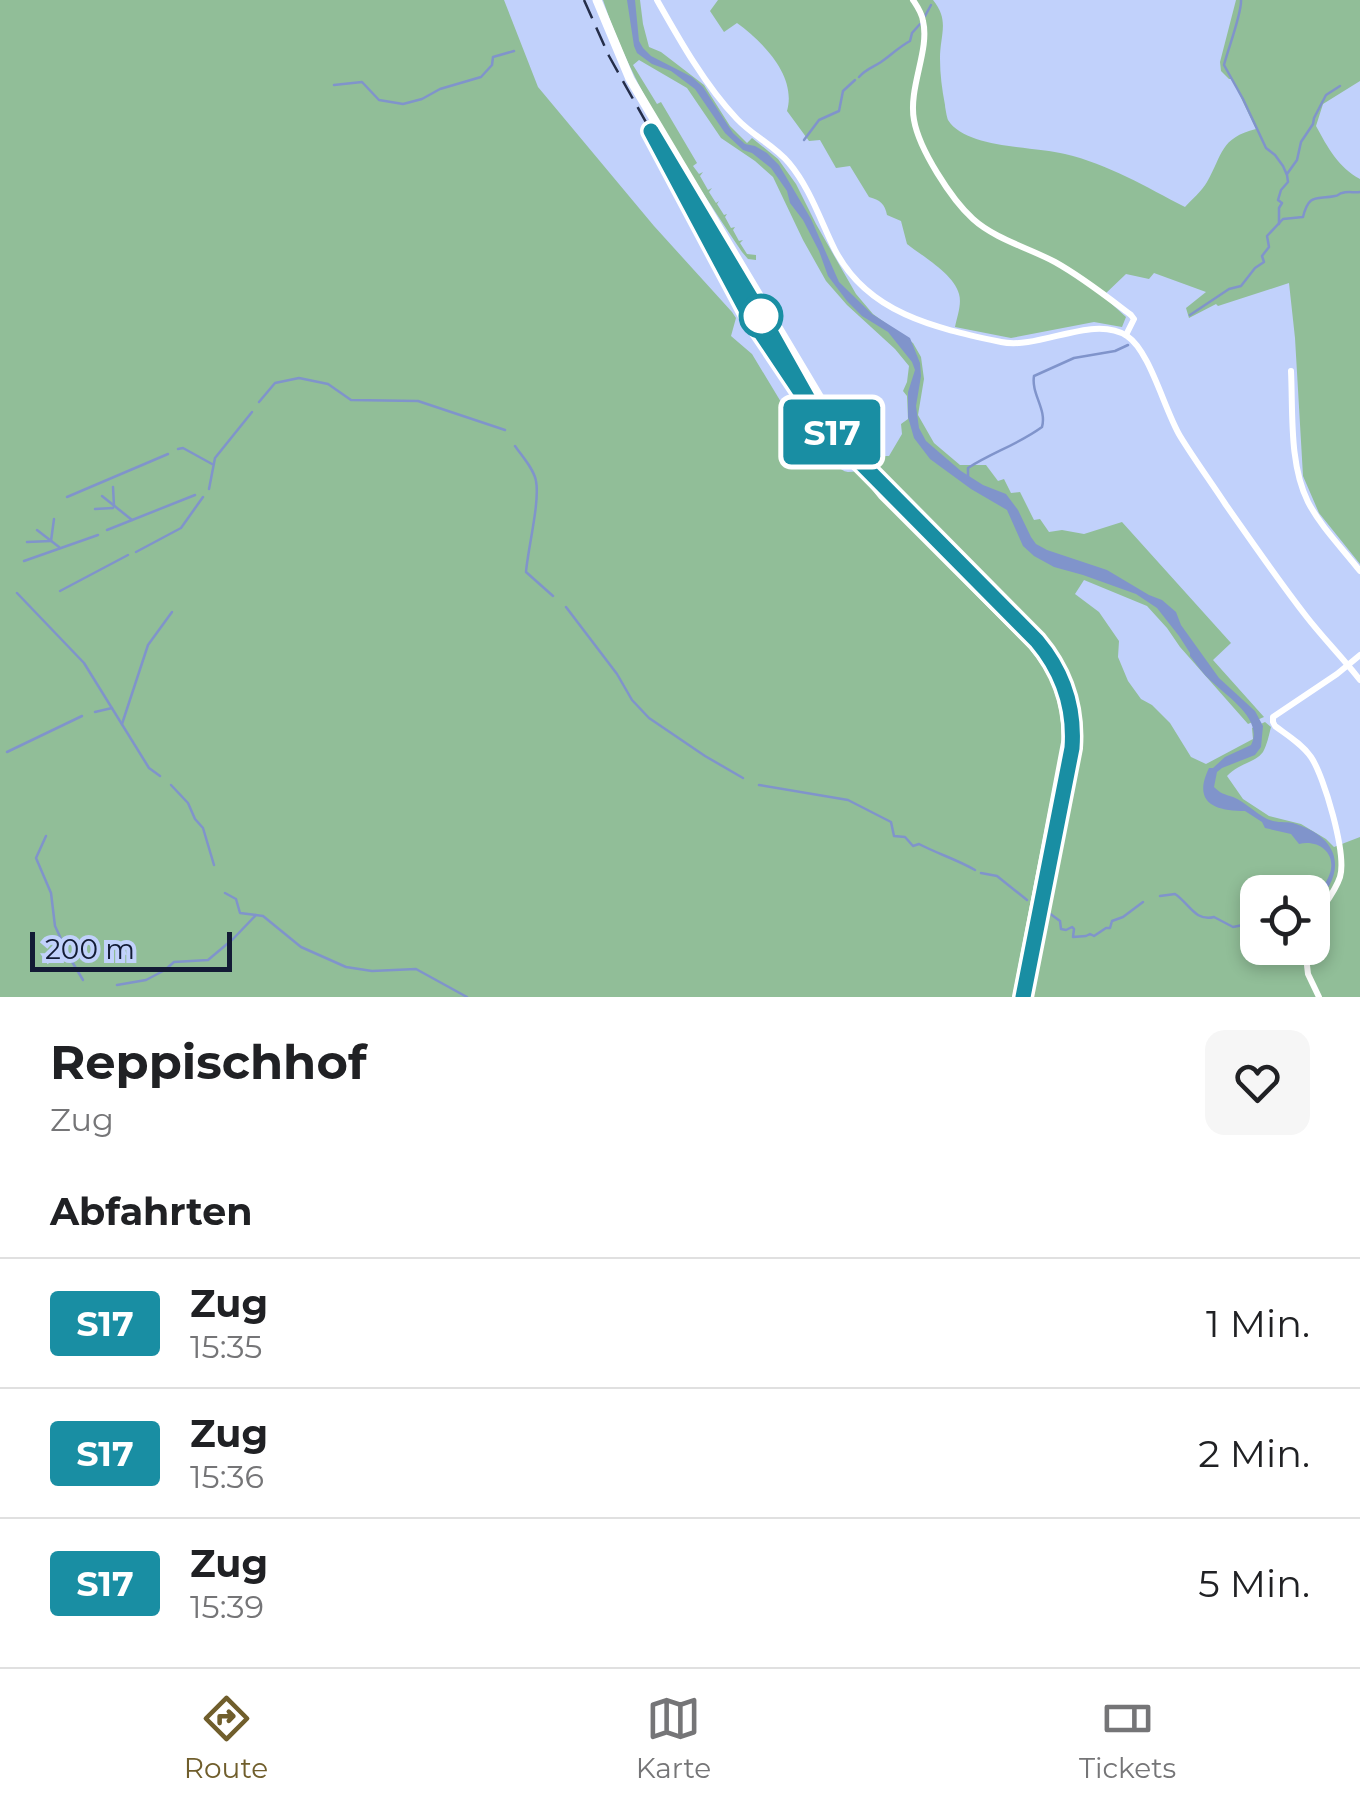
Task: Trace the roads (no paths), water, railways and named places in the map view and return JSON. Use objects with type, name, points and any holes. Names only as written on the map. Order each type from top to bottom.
[{"type":"main road","points":[[599,2],[638,94],[866,475],[1032,644],[1057,683],[1066,714],[1066,740],[1017,997]]},
{"type":"street","points":[[657,0],[728,109],[790,165],[844,266],[879,301],[922,322],[1010,343],[1098,329],[1126,335],[1139,347],[1179,435],[1202,470],[1301,610],[1360,680]]},
{"type":"street","points":[[913,0],[924,29],[913,116],[928,159],[974,220],[1054,261],[1131,316],[1134,322],[1126,335]]},
{"type":"street","points":[[1291,371],[1301,483],[1310,505],[1360,571]]},
{"type":"street","points":[[1330,895],[1342,867],[1330,809],[1314,762],[1306,750],[1273,722],[1274,716],[1360,655]]},
{"type":"street","points":[[1306,965],[1319,997]]},
{"type":"water","points":[[627,0],[635,0],[643,48],[692,77],[733,133],[779,165],[811,219],[839,282],[872,314],[910,338],[920,363],[916,406],[919,428],[926,441],[961,471],[1006,494],[1036,544],[1107,570],[1176,612],[1219,678],[1255,711],[1263,726],[1261,747],[1255,755],[1222,768],[1217,772],[1214,787],[1268,819],[1296,824],[1323,839],[1334,859],[1330,884],[1331,863],[1321,847],[1299,844],[1291,834],[1265,828],[1245,811],[1216,807],[1205,797],[1204,780],[1209,768],[1251,745],[1254,736],[1249,718],[1203,672],[1157,608],[1136,594],[1054,567],[1034,556],[1023,546],[1007,510],[930,459],[914,438],[908,417],[908,392],[915,370],[912,362],[888,332],[847,301],[828,276],[803,220],[771,168],[725,133],[695,89],[671,71],[652,64],[634,46]]},
{"type":"waterway","points":[[1241,0],[1224,65],[1266,148],[1287,175],[1288,182],[1278,200],[1282,203],[1279,224]]},
{"type":"waterway","points":[[925,16],[931,5]]},
{"type":"waterway","points":[[859,77],[910,41],[920,24]]},
{"type":"waterway","points":[[334,85],[362,82],[379,100],[403,104],[481,77],[492,65],[493,57],[514,51]]},
{"type":"waterway","points":[[804,140],[819,120],[839,111],[843,91],[855,80]]},
{"type":"waterway","points":[[1287,174],[1326,95],[1340,86]]},
{"type":"waterway","points":[[1190,315],[1229,289],[1241,286],[1264,262],[1262,256],[1269,247],[1267,236],[1283,219],[1303,217],[1314,199],[1360,192]]},
{"type":"waterway","points":[[968,477],[968,468],[1042,427],[1034,376],[1074,358],[1128,345]]},
{"type":"waterway","points":[[259,402],[275,383],[299,378],[328,384],[351,400],[418,401],[505,430]]},
{"type":"waterway","points":[[209,489],[215,458],[252,412]]},
{"type":"waterway","points":[[515,446],[533,472],[537,490],[526,572],[553,596]]},
{"type":"waterway","points":[[178,449],[212,464]]},
{"type":"waterway","points":[[67,497],[168,454]]},
{"type":"waterway","points":[[113,487],[114,506]]},
{"type":"waterway","points":[[107,530],[195,495]]},
{"type":"waterway","points":[[102,496],[132,520]]},
{"type":"waterway","points":[[136,552],[181,528],[203,497]]},
{"type":"waterway","points":[[95,509],[113,508]]},
{"type":"waterway","points":[[27,542],[51,541],[54,519]]},
{"type":"waterway","points":[[37,530],[59,547]]},
{"type":"waterway","points":[[24,561],[98,535]]},
{"type":"waterway","points":[[60,591],[128,555]]},
{"type":"waterway","points":[[17,593],[84,663],[149,768],[160,776]]},
{"type":"waterway","points":[[566,607],[649,718],[743,778]]},
{"type":"waterway","points":[[122,724],[148,645],[172,612]]},
{"type":"waterway","points":[[95,712],[112,708]]},
{"type":"waterway","points":[[7,752],[82,716]]},
{"type":"waterway","points":[[171,785],[203,828],[214,865]]},
{"type":"waterway","points":[[759,785],[848,800],[891,822],[894,836],[905,837],[913,846],[919,844],[975,870]]},
{"type":"waterway","points":[[46,836],[36,858],[51,893],[55,926],[83,980]]},
{"type":"waterway","points":[[981,873],[997,876],[1027,900]]},
{"type":"waterway","points":[[225,893],[236,899],[240,913],[263,916],[301,947],[346,967],[372,971],[416,969],[467,997]]},
{"type":"waterway","points":[[1160,896],[1175,894],[1202,917],[1240,926]]},
{"type":"waterway","points":[[1045,910],[1060,921],[1061,929],[1072,927],[1073,937],[1094,936],[1143,902]]},
{"type":"waterway","points":[[117,985],[146,980],[174,962],[208,960],[256,915]]},
{"type":"railway","points":[[584,0],[609,56],[657,142]]},
{"type":"railway","points":[[651,131],[749,315],[806,401],[855,457],[1037,641],[1060,678],[1069,704],[1072,748],[1023,997]]},
{"type":"train","name":"S17","points":[[806,400],[730,283],[651,131],[823,421],[1037,641],[1061,676],[1071,711],[1072,748],[1023,997]]}]
